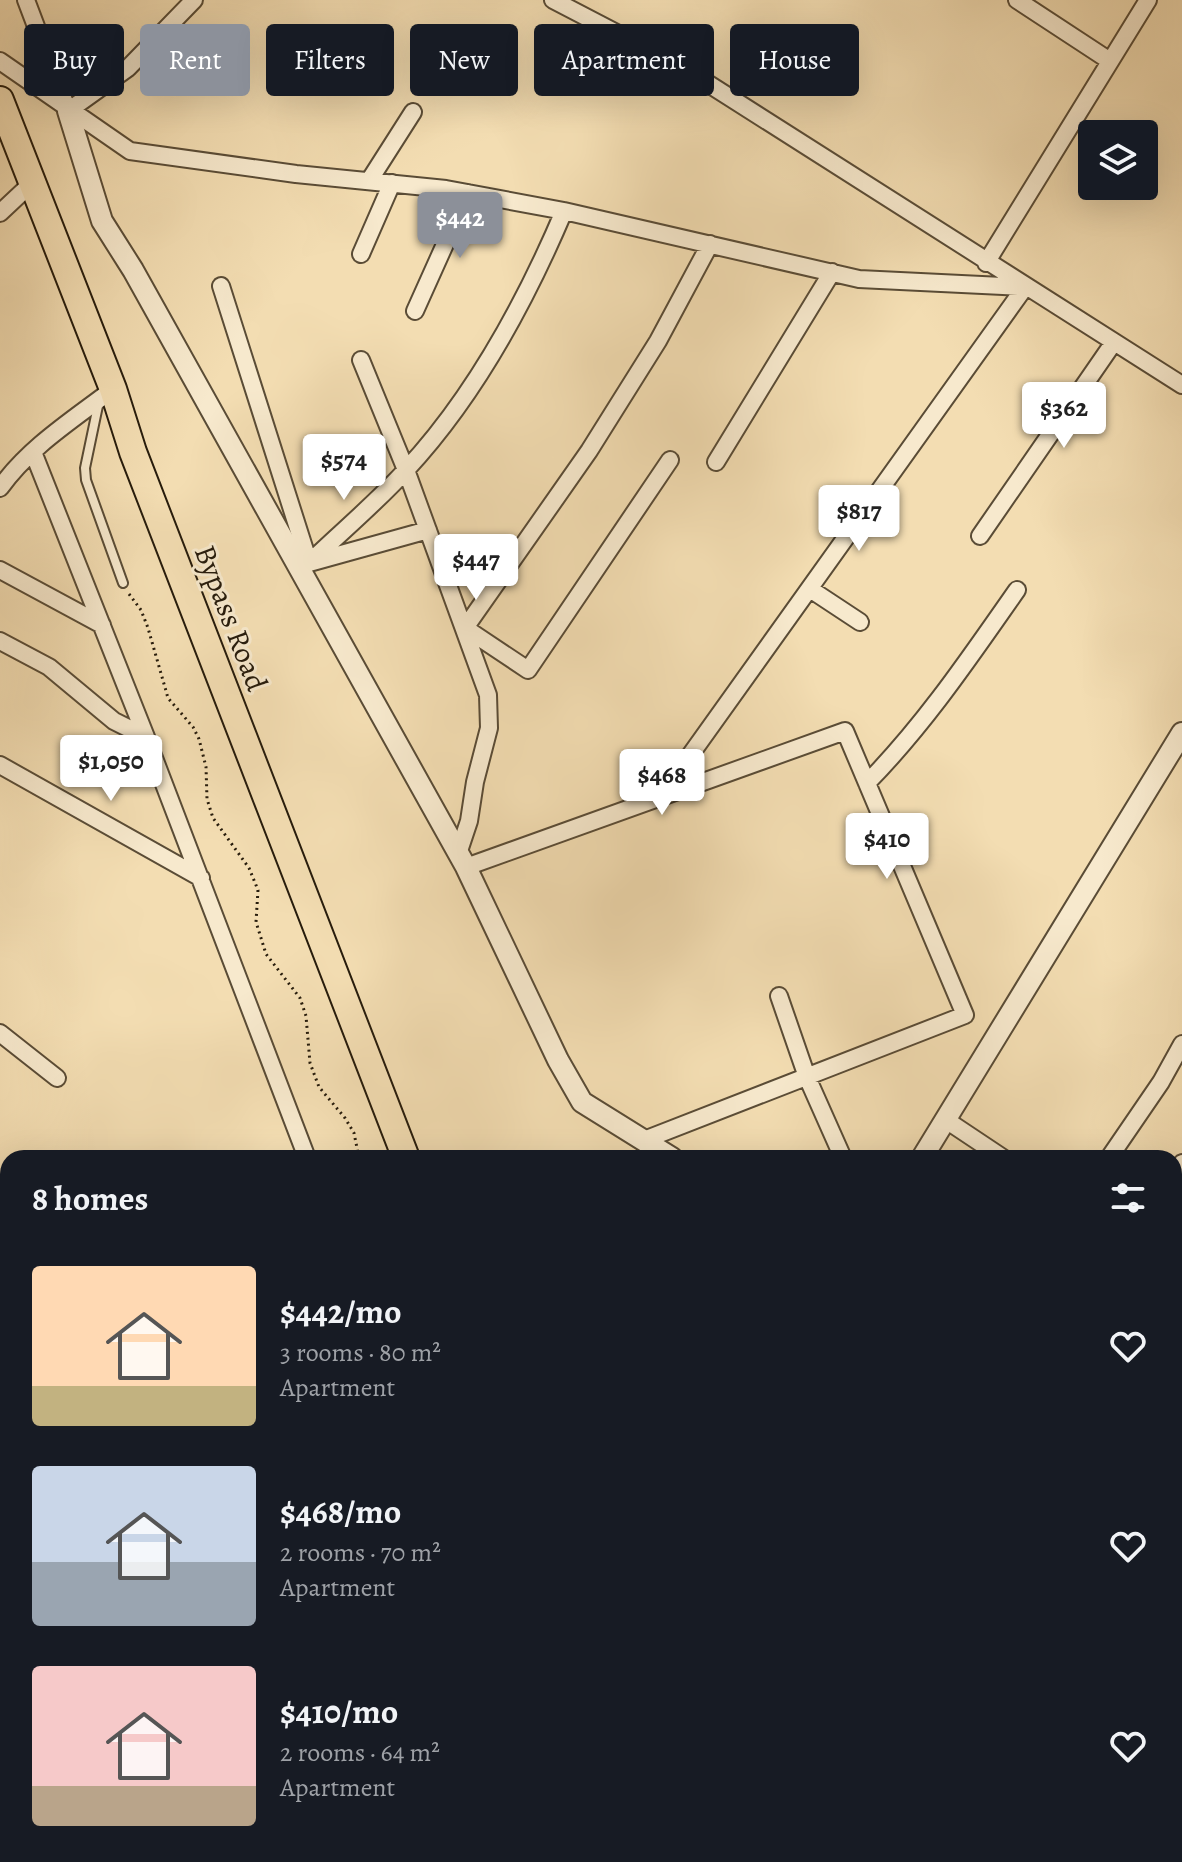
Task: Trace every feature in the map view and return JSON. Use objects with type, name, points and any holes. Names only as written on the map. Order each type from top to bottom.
[{"type":"main road","name":"Bypass Road","points":[[0,100],[33,182],[106,394],[133,452],[403,1150]]},
{"type":"street","points":[[26,0],[68,111],[102,221],[304,565],[462,860],[558,1060],[582,1102],[660,1150]]},
{"type":"street","points":[[68,111],[128,68],[194,0]]},
{"type":"street","points":[[553,0],[682,67],[1182,385]]},
{"type":"street","points":[[1017,0],[1110,61]]},
{"type":"street","points":[[986,263],[1148,0]]},
{"type":"street","points":[[0,61],[68,111],[130,151],[468,193],[564,211],[859,279],[1025,287]]},
{"type":"street","points":[[369,181],[413,112]]},
{"type":"street","points":[[0,213],[33,182]]},
{"type":"street","points":[[361,254],[392,183]]},
{"type":"street","points":[[415,311],[468,193]]},
{"type":"street","points":[[304,565],[406,470],[480,373],[535,279],[564,211]]},
{"type":"street","points":[[465,628],[589,451],[658,341],[710,244]]},
{"type":"street","points":[[716,462],[832,272]]},
{"type":"street","points":[[221,286],[304,565]]},
{"type":"street","points":[[661,796],[1025,287]]},
{"type":"street","points":[[980,536],[1114,342]]},
{"type":"street","points":[[361,360],[406,470],[488,695],[489,728],[475,782],[462,860]]},
{"type":"street","points":[[0,488],[33,452],[106,394]]},
{"type":"street","points":[[33,452],[201,878],[304,1150]]},
{"type":"street","points":[[465,628],[528,670],[670,460]]},
{"type":"street","points":[[304,565],[428,530]]},
{"type":"street","points":[[0,570],[102,625]]},
{"type":"street","points":[[810,589],[860,622]]},
{"type":"street","points":[[867,783],[904,745],[938,703],[1017,590]]},
{"type":"street","points":[[0,641],[49,667],[114,721],[146,737]]},
{"type":"street","points":[[462,860],[661,796],[845,731],[965,1015],[644,1140]]},
{"type":"street","points":[[927,1150],[1182,733]]},
{"type":"street","points":[[0,765],[201,878]]},
{"type":"street","points":[[779,996],[807,1077],[839,1150]]},
{"type":"street","points":[[0,1033],[57,1078]]},
{"type":"street","points":[[1114,1150],[1161,1082],[1182,1044]]},
{"type":"street","points":[[946,1120],[991,1150]]},
{"type":"lane","points":[[106,394],[85,468],[86,480],[123,583]]},
{"type":"path","points":[[123,583],[141,610],[168,698],[193,727],[199,739],[206,767],[207,799],[213,818],[249,868],[258,890],[256,922],[266,954],[300,998],[306,1016],[310,1063],[319,1087],[345,1118],[354,1133],[357,1150]]}]
